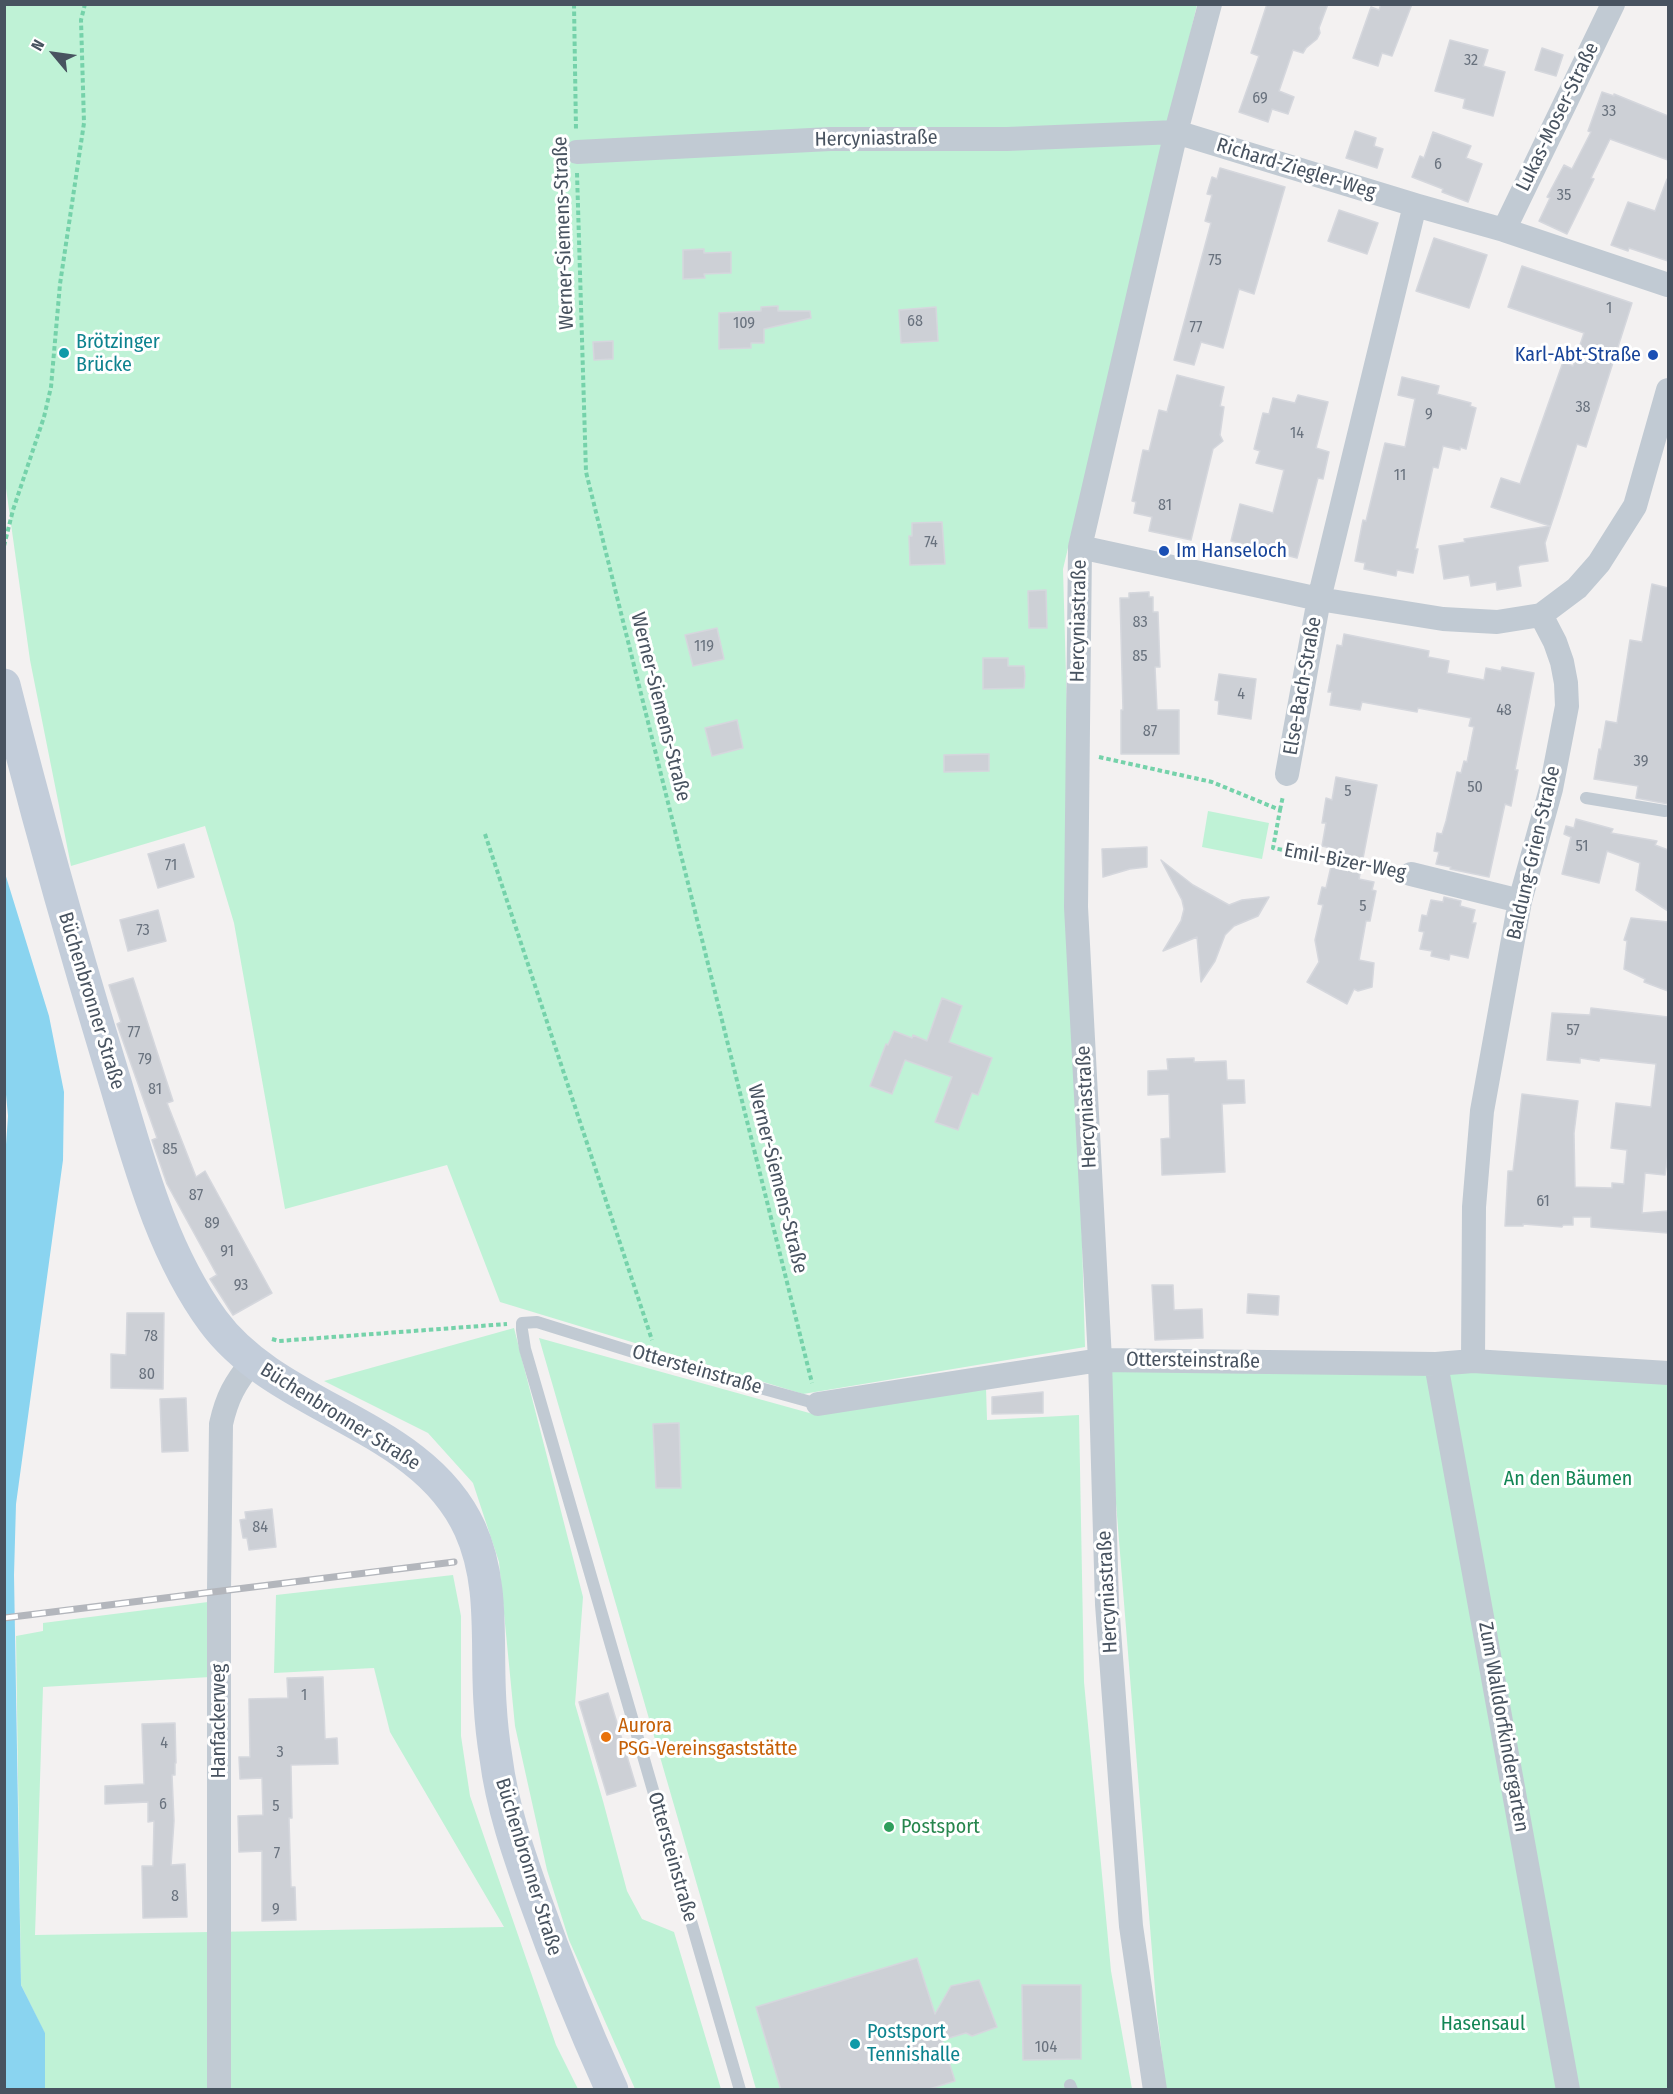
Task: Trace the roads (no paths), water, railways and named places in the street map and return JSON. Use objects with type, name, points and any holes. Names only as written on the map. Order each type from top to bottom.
[{"type":"main road","name":"Büchenbronner Straße","points":[[4,685],[54,878],[136,1152],[178,1264],[214,1322],[257,1349],[428,1472],[459,1508],[470,1529],[480,1557],[488,1596],[490,1703],[496,1761],[507,1814],[560,1971],[612,2090]]},
{"type":"street","name":"Hercyniastraße","points":[[1155,2090],[1131,1926],[1107,1604],[1100,1360],[1076,907],[1080,547],[1176,132],[1210,4]]},
{"type":"street","name":"Lukas-Moser-Straße","points":[[1504,230],[1613,4]]},
{"type":"street","name":"Hercyniastraße","points":[[577,152],[830,138],[1007,138],[1176,132]]},
{"type":"street","name":"Richard-Ziegler-Weg","points":[[1176,132],[1415,205]]},
{"type":"street","points":[[1319,599],[1415,205],[1504,230],[1668,285]]},
{"type":"street","points":[[1080,547],[1319,599],[1443,619],[1497,622],[1541,615],[1577,588],[1599,563],[1635,506],[1668,390]]},
{"type":"street","name":"Else-Bach-Straße","points":[[1287,774],[1319,599]]},
{"type":"street","name":"Baldung-Grien-Straße","points":[[1473,1361],[1474,1207],[1482,1111],[1520,901],[1551,789],[1567,706],[1562,662],[1541,615]]},
{"type":"street","name":"Emil-Bizer-Weg","points":[[1411,874],[1520,901]]},
{"type":"street","name":"Hanfackerweg","points":[[219,2090],[220,1424],[226,1400],[257,1349]]},
{"type":"street","name":"Ottersteinstraße","points":[[818,1404],[1100,1360],[1436,1364],[1473,1361],[1668,1373]]},
{"type":"street","name":"Zum Walldorfkindergarten","points":[[1436,1364],[1568,2090]]},
{"type":"lane","points":[[1586,798],[1665,811]]},
{"type":"lane","name":"Ottersteinstraße","points":[[740,2090],[525,1348],[522,1323],[537,1322],[658,1360],[818,1404]]},
{"type":"water","points":[[4,870],[49,1016],[64,1092],[63,1160],[16,1504],[14,1575],[21,1985],[45,2033],[45,2090],[4,2089],[4,1173],[8,1116],[4,1073]]},
{"type":"railway","points":[[4,1618],[454,1562]]},
{"type":"place","name":"Brötzinger Brücke","points":[[64,353]]},
{"type":"place","name":"Karl-Abt-Straße","points":[[1653,355]]},
{"type":"place","name":"Im Hanseloch","points":[[1164,551]]},
{"type":"place","name":"Aurora PSG-Vereinsgaststätte","points":[[606,1737]]},
{"type":"place","name":"Postsport","points":[[889,1827]]},
{"type":"place","name":"Postsport Tennishalle","points":[[855,2044]]},
{"type":"park label","name":"An den Bäumen","points":[[1568,1479]]},
{"type":"park label","name":"Hasensaul","points":[[1483,2024]]}]
